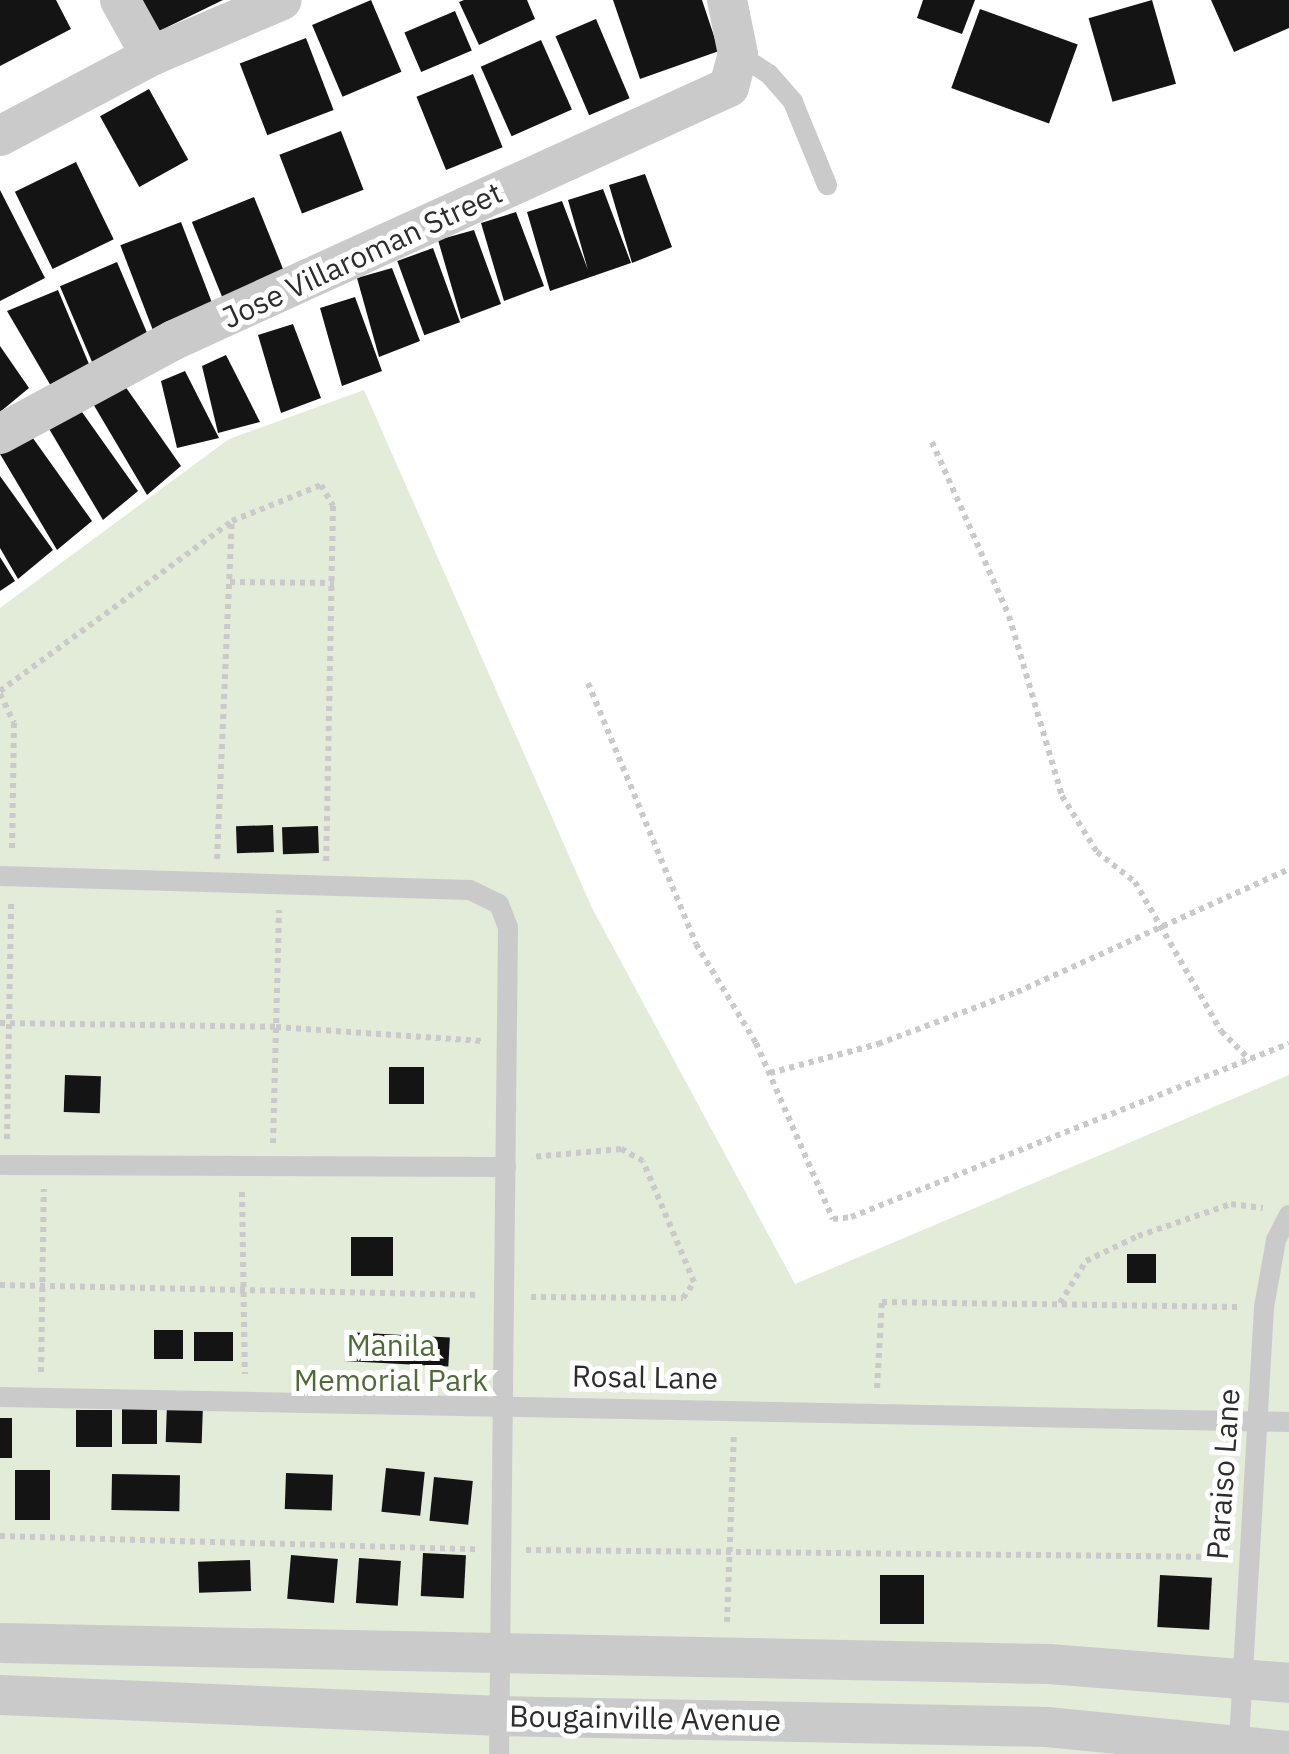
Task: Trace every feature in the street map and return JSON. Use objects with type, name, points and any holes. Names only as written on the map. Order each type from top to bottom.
[{"type":"street","points":[[120,0],[151,56]]},
{"type":"street","points":[[0,136],[151,56],[282,0]]},
{"type":"street","points":[[727,0],[733,70]]},
{"type":"street","name":"Jose Villaroman Street","points":[[0,434],[174,340],[733,70]]},
{"type":"street","name":"Bougainville Avenue","points":[[0,1643],[1049,1664],[1243,1676],[1289,1683]]},
{"type":"street","name":"Bougainville Avenue","points":[[0,1695],[500,1735],[1047,1726],[1239,1741],[1289,1751]]},
{"type":"lane","points":[[733,70],[769,74],[793,102],[828,185]]},
{"type":"lane","points":[[6,877],[470,890],[499,904],[508,927],[500,1735]]},
{"type":"lane","points":[[4,1165],[242,1169],[506,1167]]},
{"type":"lane","name":"Paraiso Lane","points":[[1239,1741],[1246,1557],[1264,1308],[1279,1212]]},
{"type":"lane","name":"Rosal Lane","points":[[0,1397],[1289,1422]]},
{"type":"path","points":[[932,442],[1004,601],[1062,796],[1097,852],[1136,882],[1236,1052],[1254,1060]]},
{"type":"path","points":[[4,1165],[6,877],[14,723],[0,692],[232,521],[321,485],[333,506],[334,583],[326,883]]},
{"type":"path","points":[[216,881],[232,521]]},
{"type":"path","points":[[230,582],[334,583]]},
{"type":"path","points":[[588,683],[696,944],[729,992],[770,1074],[829,1214],[839,1219],[1289,1044]]},
{"type":"path","points":[[770,1074],[878,1044],[1163,930],[1289,869]]},
{"type":"path","points":[[272,1169],[280,882]]},
{"type":"path","points":[[4,1024],[276,1027],[507,1042]]},
{"type":"path","points":[[0,1286],[683,1298],[694,1282],[642,1160],[621,1149],[534,1156],[506,1167]]},
{"type":"path","points":[[41,1398],[44,1166]]},
{"type":"path","points":[[242,1169],[245,1400]]},
{"type":"path","points":[[1060,1304],[1086,1261],[1138,1236],[1231,1204],[1279,1212]]},
{"type":"path","points":[[876,1412],[882,1302],[1264,1308]]},
{"type":"path","points":[[726,1658],[735,1409]]},
{"type":"path","points":[[0,1536],[730,1554],[1246,1557]]},
{"type":"green space","name":"Manila Memorial Park","points":[[364,390],[592,908],[795,1284],[1289,1075],[1289,1754],[0,1754],[0,608],[229,439]]},
{"type":"building","points":[[0,0],[56,0],[71,29],[0,66]]},
{"type":"building","points":[[136,0],[223,0],[153,34]]},
{"type":"building","points":[[371,0],[401,72],[343,97],[312,25]]},
{"type":"building","points":[[527,0],[535,19],[479,45],[459,2]]},
{"type":"building","points":[[613,0],[702,0],[719,51],[640,79]]},
{"type":"building","points":[[923,0],[975,0],[962,34],[917,18]]},
{"type":"building","points":[[1152,0],[1176,84],[1113,102],[1089,18]]},
{"type":"building","points":[[1211,0],[1289,0],[1289,28],[1234,52]]},
{"type":"building","points":[[980,9],[1078,45],[1049,124],[951,88]]},
{"type":"building","points":[[455,11],[472,51],[421,72],[404,32]]},
{"type":"building","points":[[596,19],[630,98],[589,115],[555,36]]},
{"type":"building","points":[[306,38],[334,110],[267,135],[240,63]]},
{"type":"building","points":[[541,40],[572,109],[512,136],[481,67]]},
{"type":"building","points":[[473,74],[503,147],[446,170],[416,97]]},
{"type":"building","points":[[149,89],[188,160],[139,187],[100,116]]},
{"type":"building","points":[[341,131],[364,190],[302,213],[279,155]]},
{"type":"building","points":[[76,162],[114,239],[53,269],[15,192]]},
{"type":"building","points":[[645,174],[672,247],[632,263],[609,185]]},
{"type":"building","points":[[603,189],[631,263],[550,291],[527,212],[562,201],[588,270],[568,200]]},
{"type":"building","points":[[0,190],[45,278],[0,301]]},
{"type":"building","points":[[254,197],[289,283],[227,308],[192,222]]},
{"type":"building","points":[[516,212],[544,286],[504,301],[481,223]]},
{"type":"building","points":[[181,222],[217,316],[157,340],[120,245]]},
{"type":"building","points":[[474,230],[501,304],[461,319],[438,240]]},
{"type":"building","points":[[433,248],[460,322],[424,335],[397,261]]},
{"type":"building","points":[[117,262],[153,347],[96,371],[60,286]]},
{"type":"building","points":[[392,268],[420,341],[379,357],[357,278]]},
{"type":"building","points":[[58,290],[89,364],[55,393],[7,311]]},
{"type":"building","points":[[355,297],[382,371],[342,386],[320,308]]},
{"type":"building","points":[[293,324],[321,398],[281,413],[258,335]]},
{"type":"building","points":[[0,346],[29,388],[0,412]]},
{"type":"building","points":[[226,355],[260,422],[218,433],[202,366]]},
{"type":"building","points":[[185,371],[219,438],[177,448],[161,381]]},
{"type":"building","points":[[120,379],[181,466],[147,495],[89,397]]},
{"type":"building","points":[[77,405],[138,491],[103,520],[45,422]]},
{"type":"building","points":[[30,434],[92,521],[57,550],[0,454]]},
{"type":"building","points":[[0,476],[53,550],[18,579],[0,548]]},
{"type":"building","points":[[0,557],[15,581],[0,591]]},
{"type":"building","points":[[273,825],[274,852],[237,853],[236,826]]},
{"type":"building","points":[[318,826],[319,853],[283,854],[282,827]]},
{"type":"building","points":[[389,1067],[424,1067],[424,1104],[389,1104]]},
{"type":"building","points":[[65,1075],[101,1076],[100,1113],[64,1112]]},
{"type":"building","points":[[351,1237],[393,1237],[393,1276],[351,1276]]},
{"type":"building","points":[[1127,1254],[1156,1254],[1156,1283],[1127,1283]]},
{"type":"building","points":[[154,1330],[183,1330],[183,1359],[154,1359]]},
{"type":"building","points":[[194,1332],[233,1332],[233,1361],[194,1361]]},
{"type":"building","points":[[346,1332],[450,1337],[448,1366],[344,1361]]},
{"type":"building","points":[[167,1404],[203,1405],[202,1443],[166,1442]]},
{"type":"building","points":[[122,1407],[157,1407],[157,1444],[122,1444]]},
{"type":"building","points":[[76,1410],[112,1410],[112,1447],[76,1447]]},
{"type":"building","points":[[0,1418],[12,1418],[12,1458],[0,1458]]},
{"type":"building","points":[[386,1468],[425,1472],[420,1516],[381,1512]]},
{"type":"building","points":[[15,1470],[50,1470],[50,1520],[15,1520]]},
{"type":"building","points":[[286,1473],[333,1475],[332,1511],[285,1509]]},
{"type":"building","points":[[112,1474],[180,1475],[179,1511],[111,1510]]},
{"type":"building","points":[[434,1477],[473,1481],[468,1525],[429,1521]]},
{"type":"building","points":[[423,1553],[466,1555],[464,1598],[421,1596]]},
{"type":"building","points":[[291,1555],[338,1559],[334,1603],[287,1599]]},
{"type":"building","points":[[359,1558],[401,1561],[398,1606],[356,1603]]},
{"type":"building","points":[[250,1560],[251,1591],[199,1593],[198,1562]]},
{"type":"building","points":[[880,1575],[924,1575],[924,1624],[880,1624]]},
{"type":"building","points":[[1160,1575],[1212,1578],[1209,1630],[1157,1627]]}]
